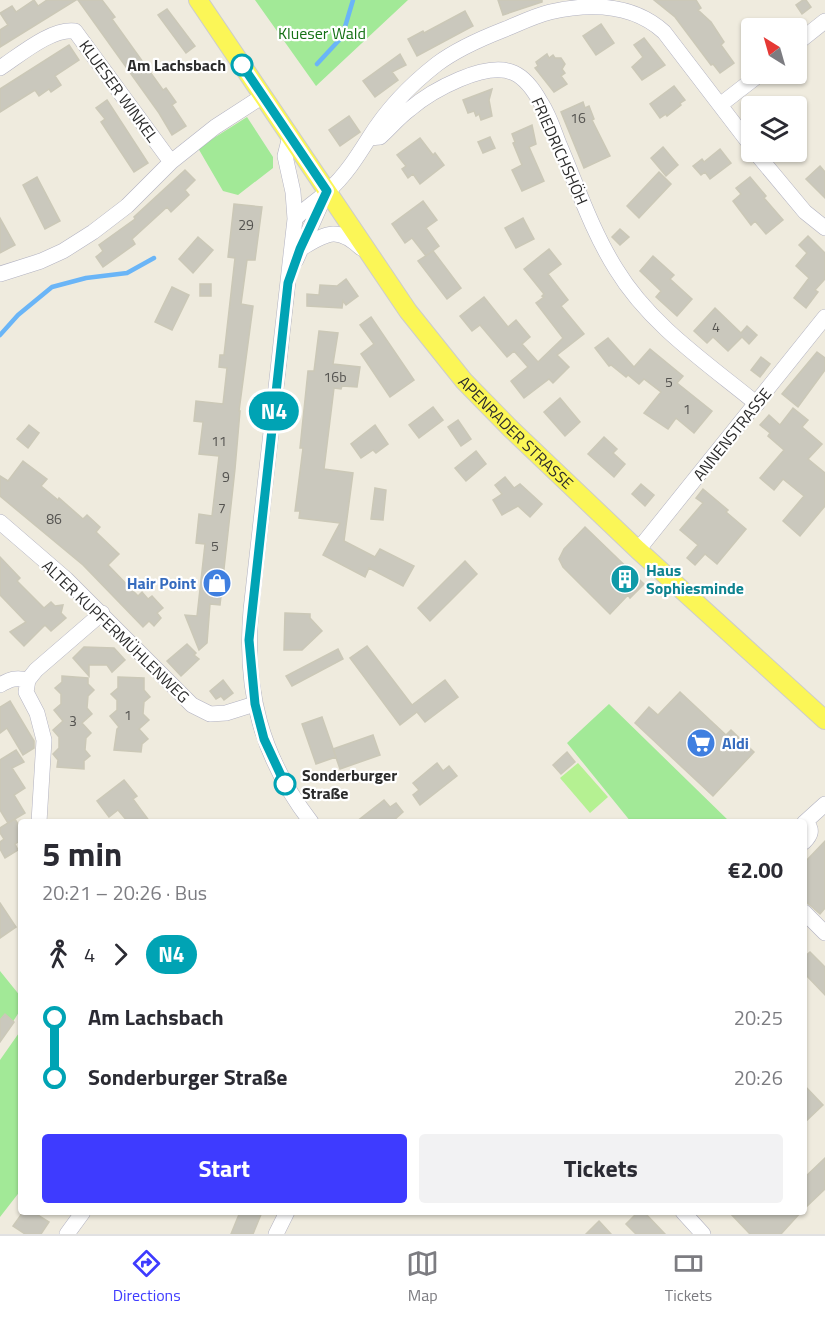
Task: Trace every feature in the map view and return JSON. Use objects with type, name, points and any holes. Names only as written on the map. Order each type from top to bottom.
[{"type":"main road","name":"APENRADER STRASSE","points":[[198,0],[408,311],[464,381],[638,550],[825,720]]},
{"type":"street","points":[[369,138],[405,90],[439,62],[472,43],[550,12],[600,6],[639,14],[653,22],[741,133]]},
{"type":"street","points":[[807,35],[825,21]]},
{"type":"street","name":"KLUESER WINKEL","points":[[0,68],[53,34],[66,30],[75,31],[171,162]]},
{"type":"street","name":"FRIEDRICHSHÖH","points":[[327,191],[349,169],[369,138],[380,137],[410,109],[437,91],[484,71],[500,70],[514,73],[529,85],[542,104],[583,201],[616,269],[637,298],[666,330],[757,404]]},
{"type":"street","points":[[720,105],[747,84]]},
{"type":"street","points":[[0,274],[41,261],[93,232],[127,206],[171,162],[215,128],[263,96]]},
{"type":"street","points":[[290,136],[285,156],[293,192],[295,219],[249,640],[255,704],[264,739],[286,786],[308,819]]},
{"type":"street","points":[[763,162],[805,212],[825,228]]},
{"type":"street","points":[[295,219],[303,209],[327,191]]},
{"type":"street","points":[[288,283],[300,249],[327,191]]},
{"type":"street","points":[[300,249],[322,237],[338,234],[350,238],[373,259]]},
{"type":"street","name":"ANNENSTRASSE","points":[[638,550],[825,317]]},
{"type":"street","name":"ALTER KUPFERMÜHLENWEG","points":[[0,522],[102,613],[192,705],[210,714],[226,713],[255,704]]},
{"type":"street","points":[[39,819],[44,740],[37,712],[26,693],[28,680],[36,670],[102,613]]},
{"type":"street","points":[[0,685],[9,679],[19,677],[28,680]]},
{"type":"street","points":[[807,820],[825,804]]},
{"type":"street","points":[[807,824],[811,832],[807,840]]},
{"type":"street","points":[[807,915],[825,933]]},
{"type":"street","points":[[67,1234],[81,1215]]},
{"type":"street","points":[[276,1234],[286,1215]]},
{"type":"street","points":[[686,1215],[703,1234]]},
{"type":"green space","name":"Klueser Wald","points":[[255,0],[408,0],[316,86]]},
{"type":"green space","points":[[247,117],[273,157],[273,168],[238,195],[223,191],[198,148]]},
{"type":"green space","points":[[609,704],[727,819],[629,819],[567,743]]},
{"type":"green space","points":[[578,763],[608,797],[590,813],[560,778]]},
{"type":"green space","points":[[0,971],[18,993],[18,1014],[0,1042]]},
{"type":"green space","points":[[18,1034],[18,1194],[0,1217],[0,1060]]},
{"type":"building","points":[[34,0],[38,6],[47,0],[76,0],[0,47],[0,30],[8,25],[0,13],[12,6],[16,12]]},
{"type":"building","points":[[78,0],[102,0],[115,17],[112,19],[163,90],[166,88],[176,102],[172,105],[186,126],[172,135],[159,113]]},
{"type":"building","points":[[498,0],[542,0],[542,2],[503,15]]},
{"type":"building","points":[[654,0],[696,0],[701,8],[698,10],[711,22],[724,42],[721,45],[734,63],[720,73],[713,64],[711,65],[675,17]]},
{"type":"building","points":[[806,0],[811,7],[802,14],[796,5]]},
{"type":"building","points":[[167,9],[195,46],[186,53],[158,15]]},
{"type":"building","points":[[465,11],[473,26],[417,56],[408,39]]},
{"type":"building","points":[[601,24],[614,43],[596,55],[583,36]]},
{"type":"building","points":[[644,38],[665,65],[642,80],[632,67],[643,57],[634,45]]},
{"type":"building","points":[[69,45],[79,60],[55,76],[61,85],[39,96],[35,90],[0,112],[0,89]]},
{"type":"building","points":[[400,54],[406,65],[392,72],[398,80],[375,97],[363,81]]},
{"type":"building","points":[[547,54],[549,58],[553,55],[555,58],[561,58],[565,64],[562,69],[565,73],[561,76],[567,84],[554,92],[535,68],[538,66],[536,62]]},
{"type":"building","points":[[674,86],[685,100],[667,116],[666,114],[660,118],[650,104]]},
{"type":"building","points":[[492,89],[489,100],[492,116],[481,120],[479,114],[476,116],[474,111],[468,113],[463,100]]},
{"type":"building","points":[[107,100],[148,163],[134,172],[101,122],[105,119],[96,108]]},
{"type":"building","points":[[583,102],[585,108],[589,106],[594,119],[592,120],[610,156],[584,168],[561,112]]},
{"type":"building","points":[[349,116],[360,132],[340,146],[329,130]]},
{"type":"building","points":[[532,125],[536,144],[529,147],[544,181],[522,191],[512,170],[522,165],[513,143],[515,142],[512,134]]},
{"type":"building","points":[[490,137],[495,148],[483,153],[478,142]]},
{"type":"building","points":[[420,138],[444,165],[420,184],[413,174],[408,178],[402,169],[406,166],[397,155]]},
{"type":"building","points":[[663,147],[678,165],[666,176],[651,158]]},
{"type":"building","points":[[720,149],[731,163],[710,179],[705,172],[701,175],[693,166],[702,159],[704,162]]},
{"type":"building","points":[[820,166],[825,172],[825,198],[806,179]]},
{"type":"building","points":[[185,170],[195,180],[185,190],[189,195],[171,212],[167,207],[132,239],[135,244],[103,267],[96,257],[103,251],[99,245],[135,219],[134,217]]},
{"type":"building","points":[[659,172],[671,184],[639,218],[627,206]]},
{"type":"building","points":[[37,177],[60,221],[45,229],[23,185]]},
{"type":"building","points":[[750,177],[783,220],[766,234],[755,221],[751,225],[733,201],[741,194],[736,188]]},
{"type":"building","points":[[423,201],[437,220],[426,228],[439,246],[426,256],[412,238],[405,243],[392,224]]},
{"type":"building","points":[[234,204],[262,207],[255,260],[247,260],[241,304],[253,306],[239,411],[220,605],[210,604],[207,643],[199,650],[185,615],[197,616],[205,544],[196,543],[199,514],[212,516],[219,456],[199,454],[203,422],[194,421],[196,401],[223,404],[227,368],[219,367],[220,355],[224,355],[235,258],[228,257]]},
{"type":"building","points":[[0,218],[15,245],[0,253]]},
{"type":"building","points":[[523,218],[534,239],[516,248],[505,228]]},
{"type":"building","points":[[620,229],[629,237],[620,245],[612,237]]},
{"type":"building","points":[[808,236],[825,253],[825,279],[815,290],[818,292],[806,308],[794,298],[809,278],[796,266],[807,253],[799,245]]},
{"type":"building","points":[[198,237],[213,250],[193,273],[179,259]]},
{"type":"building","points":[[549,249],[561,264],[548,274],[568,300],[561,306],[584,334],[557,355],[569,367],[553,383],[549,379],[524,398],[511,381],[528,367],[514,351],[507,357],[480,325],[472,331],[460,316],[484,297],[508,327],[516,320],[530,337],[522,344],[538,362],[563,338],[536,303],[544,297],[542,296],[544,294],[524,269]]},
{"type":"building","points":[[433,251],[461,288],[447,299],[418,261]]},
{"type":"building","points":[[653,256],[674,275],[670,279],[692,299],[677,316],[656,297],[661,291],[640,271]]},
{"type":"building","points":[[346,279],[358,296],[346,305],[343,301],[342,308],[307,306],[307,294],[319,295],[320,285],[337,286]]},
{"type":"building","points":[[200,284],[211,284],[211,296],[200,296]]},
{"type":"building","points":[[172,287],[189,295],[172,330],[155,322]]},
{"type":"building","points":[[715,308],[741,333],[747,326],[757,335],[749,344],[742,337],[728,351],[713,337],[707,343],[694,331]]},
{"type":"building","points":[[371,317],[414,380],[390,397],[361,354],[374,344],[360,325]]},
{"type":"building","points":[[319,331],[338,333],[333,364],[360,367],[357,387],[334,388],[324,469],[353,473],[344,541],[375,557],[380,549],[414,566],[403,586],[369,568],[365,577],[323,555],[340,523],[299,518],[300,511],[295,511],[303,448],[300,448],[308,371],[314,371]]},
{"type":"building","points":[[608,338],[634,367],[650,349],[683,376],[677,383],[712,411],[694,433],[676,418],[668,429],[644,413],[661,392],[644,379],[639,384],[628,375],[626,377],[611,365],[609,366],[595,348]]},
{"type":"building","points":[[817,352],[825,358],[825,370],[798,407],[782,394]]},
{"type":"building","points":[[761,357],[770,364],[760,377],[751,370]]},
{"type":"building","points":[[560,398],[580,422],[565,436],[544,412]]},
{"type":"building","points":[[433,407],[443,420],[419,438],[409,425]]},
{"type":"building","points":[[793,408],[808,420],[802,427],[822,444],[808,459],[825,473],[825,506],[800,536],[783,521],[804,496],[783,479],[774,490],[760,478],[784,450],[768,436],[770,433],[760,425],[769,415],[780,425]]},
{"type":"building","points":[[458,420],[471,439],[461,446],[448,427]]},
{"type":"building","points":[[29,425],[39,433],[28,448],[17,439]]},
{"type":"building","points":[[375,425],[388,444],[376,453],[373,450],[361,458],[351,444]]},
{"type":"building","points":[[604,437],[617,449],[613,453],[625,464],[614,477],[588,454]]},
{"type":"building","points":[[476,451],[486,464],[466,481],[455,468]]},
{"type":"building","points":[[23,461],[47,479],[41,486],[83,519],[87,515],[100,527],[96,532],[119,554],[108,565],[138,596],[142,592],[148,599],[152,596],[163,608],[157,613],[161,618],[154,626],[149,621],[143,627],[83,565],[0,496],[0,476],[8,481]]},
{"type":"building","points":[[505,477],[514,488],[520,484],[542,504],[530,517],[518,506],[502,515],[493,500],[502,494],[495,485]]},
{"type":"building","points":[[641,484],[654,495],[645,506],[632,494]]},
{"type":"building","points":[[375,488],[386,490],[383,520],[371,519]]},
{"type":"building","points":[[703,489],[746,529],[717,564],[705,554],[695,565],[687,558],[698,545],[680,530],[703,503],[696,498]]},
{"type":"building","points":[[585,527],[644,584],[630,598],[628,595],[610,614],[563,567],[559,559],[564,549]]},
{"type":"building","points":[[0,557],[20,578],[17,581],[44,608],[51,602],[55,606],[63,605],[61,613],[66,618],[51,631],[45,625],[24,646],[10,632],[26,622],[0,595]]},
{"type":"building","points":[[465,561],[477,574],[430,621],[418,608]]},
{"type":"building","points":[[285,613],[310,614],[310,618],[322,631],[302,650],[284,650]]},
{"type":"building","points":[[187,644],[199,659],[181,676],[167,661]]},
{"type":"building","points":[[367,646],[412,705],[445,680],[458,697],[425,722],[417,712],[400,725],[350,658]]},
{"type":"building","points":[[84,647],[114,648],[125,660],[112,672],[107,665],[89,665],[89,676],[73,658]]},
{"type":"building","points":[[338,649],[343,659],[292,686],[286,676]]},
{"type":"building","points":[[62,676],[88,678],[88,684],[94,690],[88,696],[87,708],[92,714],[82,723],[91,733],[86,738],[85,750],[90,756],[84,761],[84,769],[57,767],[58,760],[53,754],[59,748],[59,737],[53,730],[63,721],[54,710],[61,704],[61,694],[55,688],[62,682]]},
{"type":"building","points":[[118,677],[144,678],[144,690],[150,697],[144,702],[143,714],[149,720],[139,729],[148,739],[142,744],[141,752],[114,750],[119,727],[110,716],[117,710],[117,700],[111,694],[118,688]]},
{"type":"building","points":[[223,680],[233,693],[224,700],[221,696],[216,699],[210,691]]},
{"type":"building","name":"Aldi","points":[[680,692],[726,735],[731,730],[754,752],[713,796],[635,723],[649,707],[658,715]]},
{"type":"building","points":[[10,701],[34,741],[34,748],[23,755],[7,728],[0,733],[0,707]]},
{"type":"building","points":[[322,717],[336,757],[316,764],[302,724]]},
{"type":"building","points":[[373,735],[380,755],[340,769],[333,749]]},
{"type":"building","points":[[16,750],[24,762],[12,768],[25,788],[14,795],[25,813],[8,823],[0,810],[0,760]]},
{"type":"building","points":[[567,752],[575,762],[561,774],[553,765]]},
{"type":"building","points":[[437,763],[443,771],[449,766],[457,776],[420,805],[413,795],[419,790],[413,783]]},
{"type":"building","points":[[124,780],[137,796],[133,799],[148,819],[126,819],[118,810],[109,817],[97,801]]},
{"type":"building","points":[[384,800],[390,807],[396,803],[403,812],[395,819],[360,819]]},
{"type":"building","points":[[15,819],[18,824],[18,842],[15,844],[18,850],[5,858],[0,849],[0,842],[4,839],[0,828]]},
{"type":"building","points":[[825,841],[825,908],[820,914],[807,903],[807,860]]},
{"type":"building","points":[[0,903],[16,927],[0,938]]},
{"type":"building","points":[[810,952],[825,967],[825,995],[807,976],[807,954]]},
{"type":"building","points":[[5,1014],[14,1022],[0,1042],[0,1020]]},
{"type":"building","points":[[807,1088],[823,1105],[807,1120]]},
{"type":"building","points":[[825,1158],[825,1189],[807,1206],[807,1175]]},
{"type":"building","points":[[21,1215],[38,1215],[49,1222],[41,1234],[25,1234],[13,1226]]},
{"type":"building","points":[[239,1215],[261,1215],[253,1234],[231,1234]]},
{"type":"building","points":[[635,1215],[647,1215],[665,1234],[636,1234],[626,1224]]},
{"type":"building","points":[[732,1215],[798,1215],[781,1234],[750,1234]]},
{"type":"building","points":[[599,1221],[611,1234],[586,1234]]},
{"type":"waterway","points":[[317,64],[342,37],[353,0]]},
{"type":"waterway","points":[[0,335],[18,315],[52,287],[86,278],[127,273],[154,258]]},
{"type":"bus line","name":"N4","points":[[242,65],[327,191],[300,249],[288,283],[251,610],[249,663],[255,704],[264,739],[285,784]]},
{"type":"place","name":"Am Lachsbach","points":[[242,65]]},
{"type":"place","name":"Haus Sophiesminde","points":[[625,579]]},
{"type":"place","name":"Hair Point","points":[[217,583]]},
{"type":"place","name":"Aldi","points":[[701,743]]},
{"type":"place","name":"Sonderburger Straße","points":[[285,784]]}]
